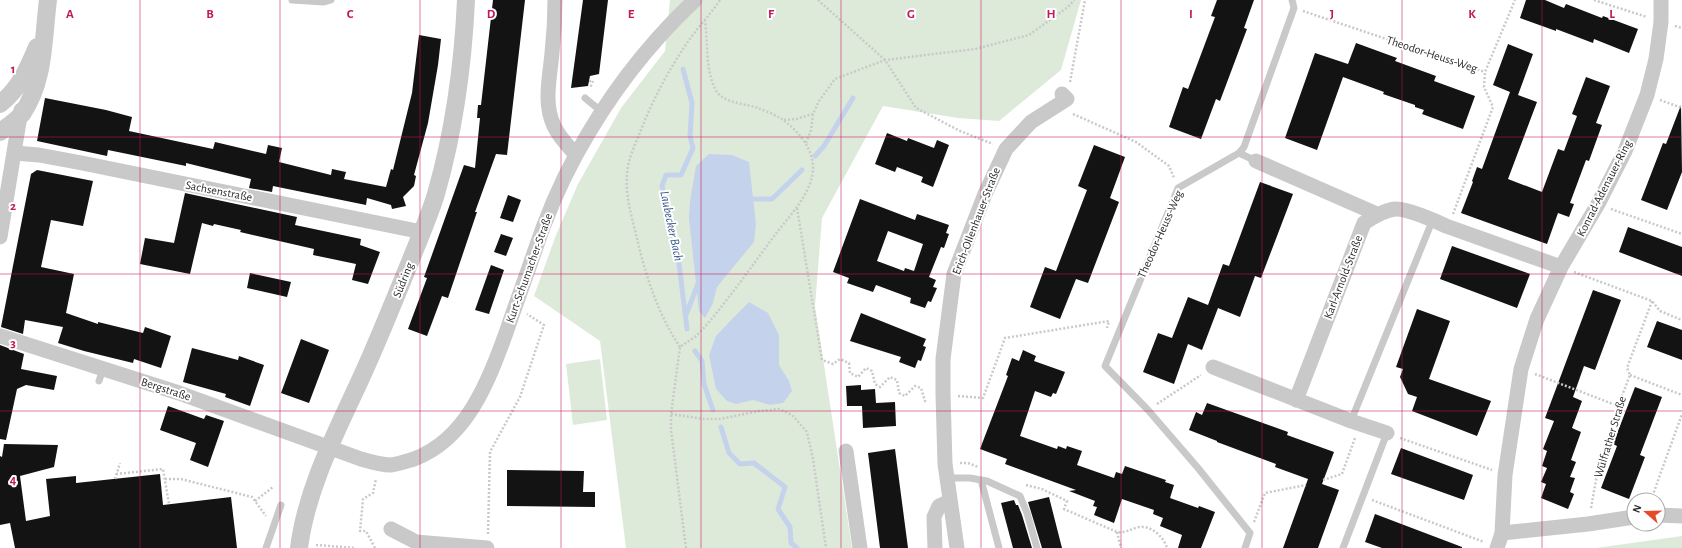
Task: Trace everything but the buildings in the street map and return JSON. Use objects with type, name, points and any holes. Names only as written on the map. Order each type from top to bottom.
[{"type":"street","points":[[0,132],[21,115],[34,92],[42,58],[48,0]]},
{"type":"street","name":"Südring","points":[[299,546],[310,497],[329,449],[375,347],[436,194],[458,92],[466,0]]},
{"type":"street","points":[[555,0],[552,54],[548,89],[548,108],[553,125],[562,140],[576,156]]},
{"type":"street","name":"Kurt-Schumacher-Straße","points":[[329,449],[380,464],[391,465],[408,461],[423,455],[441,444],[458,427],[480,395],[496,359],[543,229],[576,156],[602,112],[648,48],[695,0]]},
{"type":"street","name":"Konrad-Adenauer-Ring","points":[[1502,533],[1505,475],[1521,369],[1537,318],[1561,268],[1598,204],[1625,151],[1647,95],[1656,59],[1662,22],[1661,0]]},
{"type":"street","points":[[0,104],[9,97],[25,74],[45,26]]},
{"type":"street","points":[[0,237],[21,115],[25,74]]},
{"type":"street","name":"Erich-Ollenhauer-Straße","points":[[957,548],[947,478],[943,394],[943,359],[954,274],[985,194],[1006,149],[1031,122],[1065,97]]},
{"type":"street","name":"Sachsenstraße","points":[[15,153],[39,155],[82,163],[422,232]]},
{"type":"street","points":[[1256,160],[1377,214]]},
{"type":"street","name":"Karl-Arnold-Straße","points":[[1296,400],[1364,223],[1377,214],[1397,209],[1561,268]]},
{"type":"street","name":"Bergstraße","points":[[0,336],[101,375],[179,393],[329,449]]},
{"type":"street","points":[[1213,367],[1355,423],[1387,433]]},
{"type":"street","points":[[846,451],[860,548]]},
{"type":"street","points":[[935,548],[934,518],[939,506],[950,501]]},
{"type":"street","points":[[1666,515],[1682,516]]},
{"type":"street","points":[[1497,548],[1502,533],[1588,524],[1626,518]]},
{"type":"street","points":[[391,529],[416,542],[488,542]]},
{"type":"lane","points":[[292,0],[324,2],[331,0]]},
{"type":"lane","points":[[1292,0],[1294,8]]},
{"type":"lane","name":"Theodor-Heuss-Weg","points":[[1250,533],[1198,468],[1148,410],[1105,366],[1178,188],[1238,153],[1244,147],[1294,8]]},
{"type":"lane","points":[[585,98],[602,112]]},
{"type":"lane","points":[[1238,153],[1256,160]]},
{"type":"lane","points":[[1355,423],[1439,223]]},
{"type":"lane","points":[[1342,548],[1364,496],[1387,433]]},
{"type":"lane","points":[[947,478],[970,478],[981,480],[1020,496],[1027,513],[1037,548]]},
{"type":"lane","points":[[981,480],[999,548]]},
{"type":"lane","points":[[266,548],[281,505]]},
{"type":"lane","points":[[1245,548],[1250,533]]},
{"type":"path","points":[[686,548],[673,445],[671,414],[680,348],[668,330],[652,293],[627,193],[626,174],[633,148],[644,121],[663,84],[687,43],[720,0]]},
{"type":"path","points":[[818,0],[885,60],[916,108],[960,131],[1006,149]]},
{"type":"path","points":[[806,143],[811,130],[813,114],[819,101],[836,79],[885,60],[974,49],[1029,35],[1068,7],[1074,0]]},
{"type":"path","points":[[1085,0],[1065,97],[1070,113],[1136,142],[1169,166],[1178,188]]},
{"type":"path","points":[[1439,223],[1456,207],[1493,107],[1484,87],[1485,72],[1515,0]]},
{"type":"path","points":[[1594,0],[1662,22]]},
{"type":"path","name":"Theodor-Heuss-Weg","points":[[1294,8],[1485,72]]},
{"type":"path","points":[[680,348],[696,336],[724,304],[797,208],[809,184],[812,170],[811,156],[806,143],[784,120],[759,108],[729,100],[717,93],[713,84],[708,62],[708,36],[705,20]]},
{"type":"path","points":[[1647,95],[1682,108]]},
{"type":"path","points":[[784,120],[796,119],[813,114]]},
{"type":"path","points":[[1598,204],[1682,234]]},
{"type":"path","points":[[797,208],[822,360],[833,364],[840,359],[849,363],[850,373],[858,377],[866,368],[872,371],[875,384],[880,387],[890,377],[897,380],[899,393],[905,396],[915,386],[921,388],[925,401],[928,402],[943,394],[983,398],[1005,338],[1109,321],[1106,334]]},
{"type":"path","points":[[1561,268],[1652,301],[1660,312],[1682,320]]},
{"type":"path","name":"Wülfrather Straße","points":[[1588,524],[1598,469],[1618,406],[1630,375],[1627,368],[1652,301]]},
{"type":"path","points":[[488,542],[490,452],[520,397],[544,325],[516,306]]},
{"type":"path","points":[[1148,410],[1213,367]]},
{"type":"path","points":[[1521,369],[1618,406]]},
{"type":"path","points":[[1630,375],[1682,395]]},
{"type":"path","points":[[671,414],[704,419],[720,419],[759,411],[779,409],[792,415],[807,432],[813,459],[826,548]]},
{"type":"path","points":[[1654,492],[1682,414]]},
{"type":"path","points":[[1323,480],[1342,474],[1355,423]]},
{"type":"path","points":[[1387,433],[1505,475]]},
{"type":"path","points":[[115,479],[120,463]]},
{"type":"path","points":[[375,548],[366,531],[360,531],[363,499],[373,493],[380,464]]},
{"type":"path","points":[[116,474],[163,468],[169,504]]},
{"type":"path","points":[[165,479],[181,479],[252,497],[274,527]]},
{"type":"path","points":[[1250,533],[1265,493],[1306,485]]},
{"type":"path","points":[[255,501],[273,487]]},
{"type":"path","points":[[1031,487],[1042,489],[1067,501],[1064,509],[1118,532],[1123,533],[1140,526],[1156,532],[1168,548]]},
{"type":"path","points":[[1364,496],[1497,548]]},
{"type":"path","points":[[1118,532],[1121,548]]},
{"type":"path","points":[[299,546],[355,548]]},
{"type":"green space","points":[[670,0],[1081,0],[1061,70],[999,121],[958,118],[883,106],[822,218],[815,306],[852,548],[626,548],[600,341],[534,296],[556,235],[578,184],[621,108],[665,51]]},
{"type":"green space","points":[[600,359],[607,420],[573,425],[566,364]]},
{"type":"green space","points":[[1682,536],[1682,548],[1596,548]]},
{"type":"water","points":[[709,154],[732,155],[749,162],[756,224],[754,242],[717,287],[713,303],[705,318],[699,311],[689,219],[690,201],[696,166]]},
{"type":"water","points":[[749,302],[768,313],[779,335],[779,365],[789,381],[792,391],[783,403],[770,405],[753,400],[736,404],[727,401],[716,389],[709,355],[716,336]]},
{"type":"waterway","name":"Laubecker Bach","points":[[683,69],[692,103],[690,136],[693,148],[681,175],[666,175],[662,186],[679,264],[687,329]]},
{"type":"waterway","points":[[815,156],[824,146],[853,98]]},
{"type":"waterway","points":[[747,199],[772,199],[802,170]]},
{"type":"waterway","points":[[686,315],[699,281]]},
{"type":"waterway","name":"Laubecker Bach","points":[[695,351],[702,361],[704,384],[713,410]]},
{"type":"waterway","name":"Laubecker Bach","points":[[721,427],[729,453],[740,464],[754,463],[785,487],[778,509],[790,527],[791,543],[797,548]]}]
